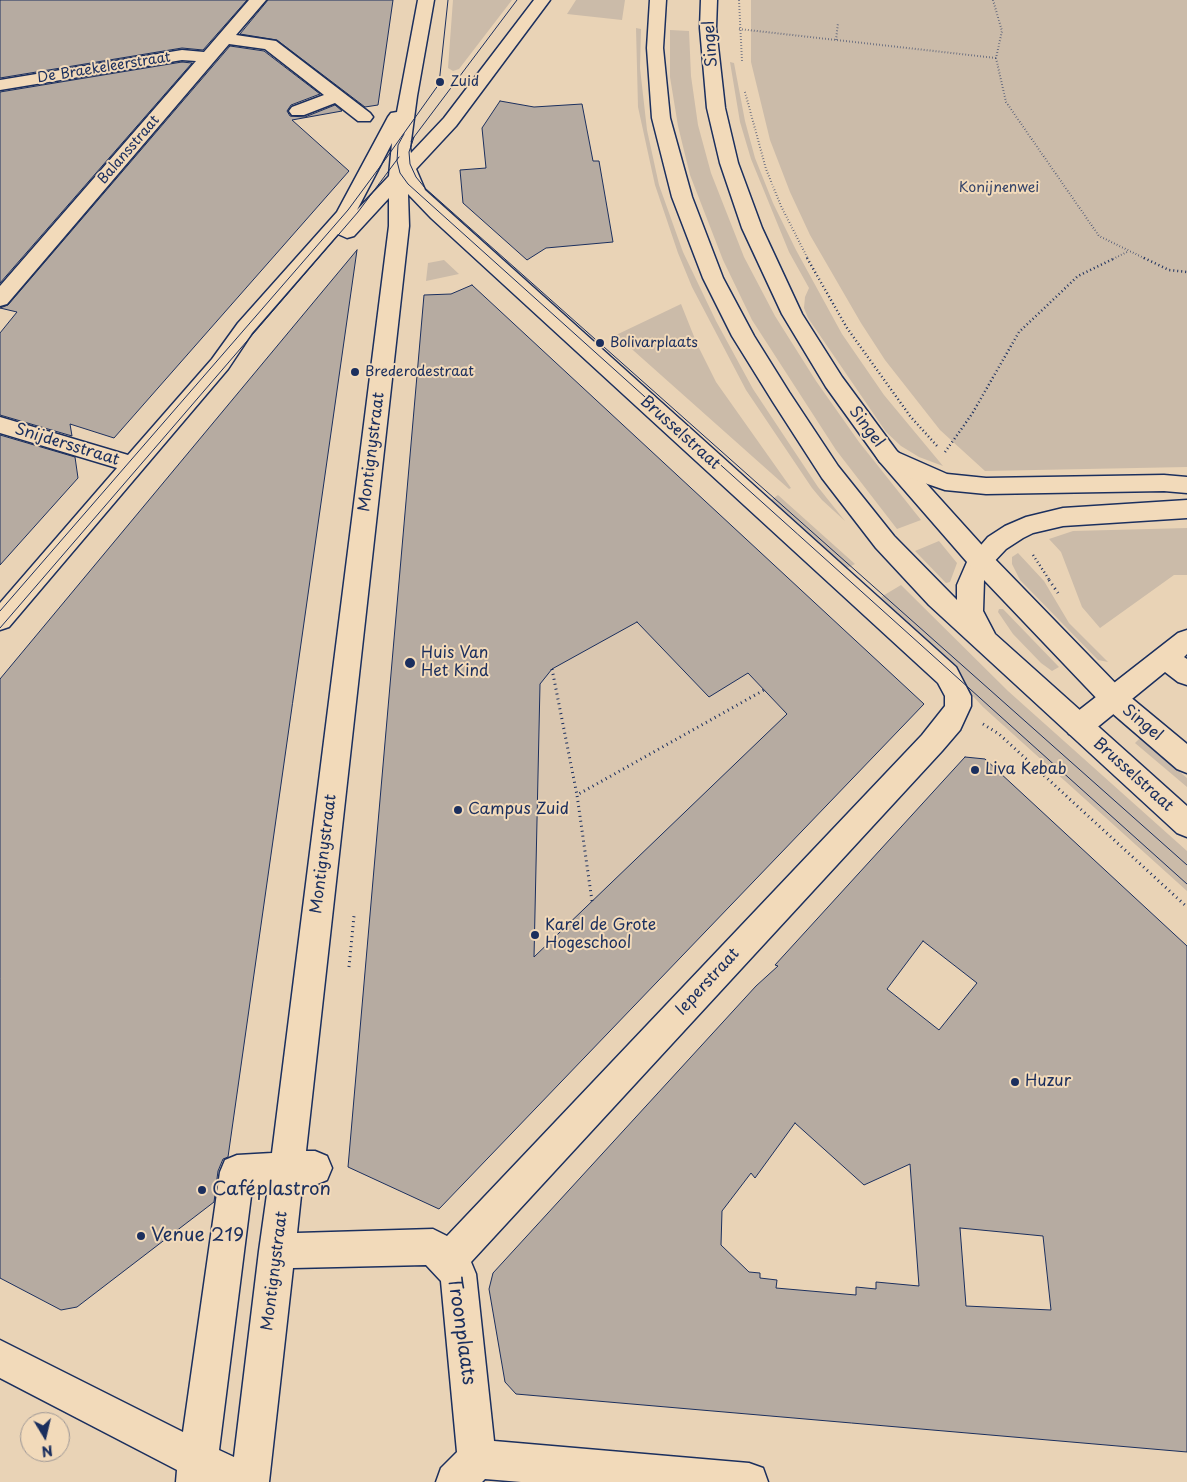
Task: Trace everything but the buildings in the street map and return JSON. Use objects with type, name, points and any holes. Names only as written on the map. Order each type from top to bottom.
[{"type":"main road","name":"Balansstraat","points":[[0,299],[258,0]]},
{"type":"main road","points":[[220,364],[242,346],[402,172],[400,146],[408,96],[417,60],[426,0]]},
{"type":"main road","name":"Montignystraat","points":[[250,1482],[277,1251],[301,1169],[399,226],[402,172],[464,104],[542,0]]},
{"type":"main road","points":[[658,0],[655,48],[660,118],[682,197],[713,278],[748,343],[830,472],[885,542],[938,598],[988,644]]},
{"type":"main road","name":"Singel","points":[[709,0],[708,28],[716,108],[728,164],[752,228],[792,314],[834,382],[888,456],[980,560],[1114,699],[1187,761]]},
{"type":"main road","points":[[225,39],[270,45],[364,117]]},
{"type":"main road","name":"De Braekeleerstraat","points":[[0,85],[182,55],[209,57]]},
{"type":"main road","points":[[298,111],[337,96]]},
{"type":"main road","points":[[0,620],[220,364],[251,322],[345,214],[408,96]]},
{"type":"main road","name":"Montignystraat","points":[[399,226],[424,179],[462,121],[464,104]]},
{"type":"main road","name":"Brusselstraat","points":[[402,172],[424,179],[497,269],[947,675],[958,701]]},
{"type":"main road","name":"Snijdersstraat","points":[[0,425],[133,465]]},
{"type":"main road","points":[[888,456],[918,472],[945,482],[974,485],[1164,483],[1187,485]]},
{"type":"main road","points":[[988,644],[970,611],[970,585],[980,560],[997,543],[1026,526],[1063,517],[1187,510]]},
{"type":"main road","name":"Brusselstraat","points":[[1079,726],[1187,640]]},
{"type":"main road","name":"Brusselstraat","points":[[988,644],[1187,824]]},
{"type":"main road","points":[[1165,657],[1187,674]]},
{"type":"main road","name":"Ieperstraat","points":[[447,1260],[932,743],[950,722],[958,701]]},
{"type":"main road","points":[[196,1471],[237,1172],[301,1169]]},
{"type":"main road","name":"Troonplaats","points":[[277,1251],[433,1247],[447,1260],[458,1274],[466,1470]]},
{"type":"main road","points":[[0,1358],[196,1471],[241,1482]]},
{"type":"main road","points":[[466,1470],[750,1482]]},
{"type":"path","points":[[739,0],[742,64]]},
{"type":"path","points":[[993,0],[1002,31],[996,58],[1006,102],[1099,236],[1169,270],[1187,272]]},
{"type":"path","points":[[836,40],[838,23]]},
{"type":"path","points":[[739,29],[996,58]]},
{"type":"path","points":[[745,89],[747,105],[758,141],[781,206],[825,292],[847,328],[910,416],[974,485]]},
{"type":"path","points":[[944,453],[972,414],[1019,332],[1078,276],[1129,251]]},
{"type":"path","points":[[1014,532],[1031,553],[1060,596]]},
{"type":"path","points":[[552,669],[577,795],[592,901]]},
{"type":"path","points":[[577,795],[764,690]]},
{"type":"path","points":[[958,701],[999,734],[1187,908]]},
{"type":"shaded area","name":"Karel de Grote Hogeschool","points":[[686,483],[924,704],[439,1209],[348,1167],[398,598]]},
{"type":"green space","points":[[453,0],[512,0],[459,69],[453,71],[448,68]]},
{"type":"green space","points":[[576,0],[625,0],[622,20],[567,14]]},
{"type":"green space","name":"Konijnenwei","points":[[751,0],[1187,0],[1187,467],[985,471],[940,430],[885,360],[861,323],[810,235],[790,192],[770,140],[751,62]]},
{"type":"green space","points":[[636,28],[641,29],[640,68],[647,130],[659,185],[683,252],[716,321],[753,389],[818,487],[845,521],[812,488],[746,390],[692,287],[678,253],[655,185],[638,107]]},
{"type":"green space","points":[[670,30],[689,31],[691,76],[698,125],[711,173],[744,257],[775,316],[816,381],[859,442],[921,520],[897,529],[836,450],[752,320],[723,260],[690,175],[678,126],[670,77]]},
{"type":"green space","points":[[730,62],[734,63],[745,121],[755,158],[773,203],[796,250],[842,334],[884,395],[943,466],[919,457],[901,446],[886,432],[808,318],[804,308],[805,297],[809,288],[789,252],[751,159],[740,122]]},
{"type":"green space","points":[[444,260],[459,274],[426,281],[428,263]]},
{"type":"green space","points":[[681,304],[697,344],[716,382],[791,488],[789,489],[616,335]]},
{"type":"green space","points":[[778,495],[855,564],[847,568],[771,500]]},
{"type":"green space","points":[[1187,528],[1187,575],[1174,575],[1100,628],[1082,607],[1061,552],[1049,539],[1073,531]]},
{"type":"green space","points":[[939,541],[957,563],[950,582],[946,583],[915,551]]},
{"type":"green space","points":[[1018,553],[1044,581],[1069,623],[1108,662],[1098,660],[1020,580],[1012,564],[1012,557]]},
{"type":"green space","points":[[901,585],[1008,691],[1187,851],[1187,891],[983,707],[881,597]]},
{"type":"green space","points":[[999,609],[1003,609],[1059,667],[1052,671],[1041,663],[1013,634],[998,612]]},
{"type":"green space","points":[[1140,738],[1187,778],[1187,787],[1135,743]]},
{"type":"tram line","points":[[0,611],[348,210],[382,164],[439,84],[448,0]]},
{"type":"tram line","points":[[414,137],[517,0]]},
{"type":"tram line","points":[[397,160],[398,145],[404,134]]},
{"type":"tram line","points":[[411,141],[414,137]]},
{"type":"tram line","points":[[414,137],[409,152],[410,164],[416,177],[425,188],[1187,865]]},
{"type":"tram line","points":[[0,628],[358,212],[397,160]]},
{"type":"tram line","points":[[397,160],[400,173],[408,184],[1187,884]]},
{"type":"place","name":"Zuid","points":[[440,82]]},
{"type":"place","name":"Bolivarplaats","points":[[600,343]]},
{"type":"place","name":"Brederodestraat","points":[[355,372]]},
{"type":"place","name":"Huis Van Het Kind","points":[[410,663]]},
{"type":"place","name":"Liva Kebab","points":[[975,770]]},
{"type":"place","name":"Campus Zuid","points":[[458,810]]},
{"type":"place","name":"Karel de Grote Hogeschool","points":[[535,935]]},
{"type":"place","name":"Huzur","points":[[1015,1082]]},
{"type":"place","name":"Caféplastron","points":[[202,1190]]},
{"type":"place","name":"Venue 219","points":[[141,1236]]}]
